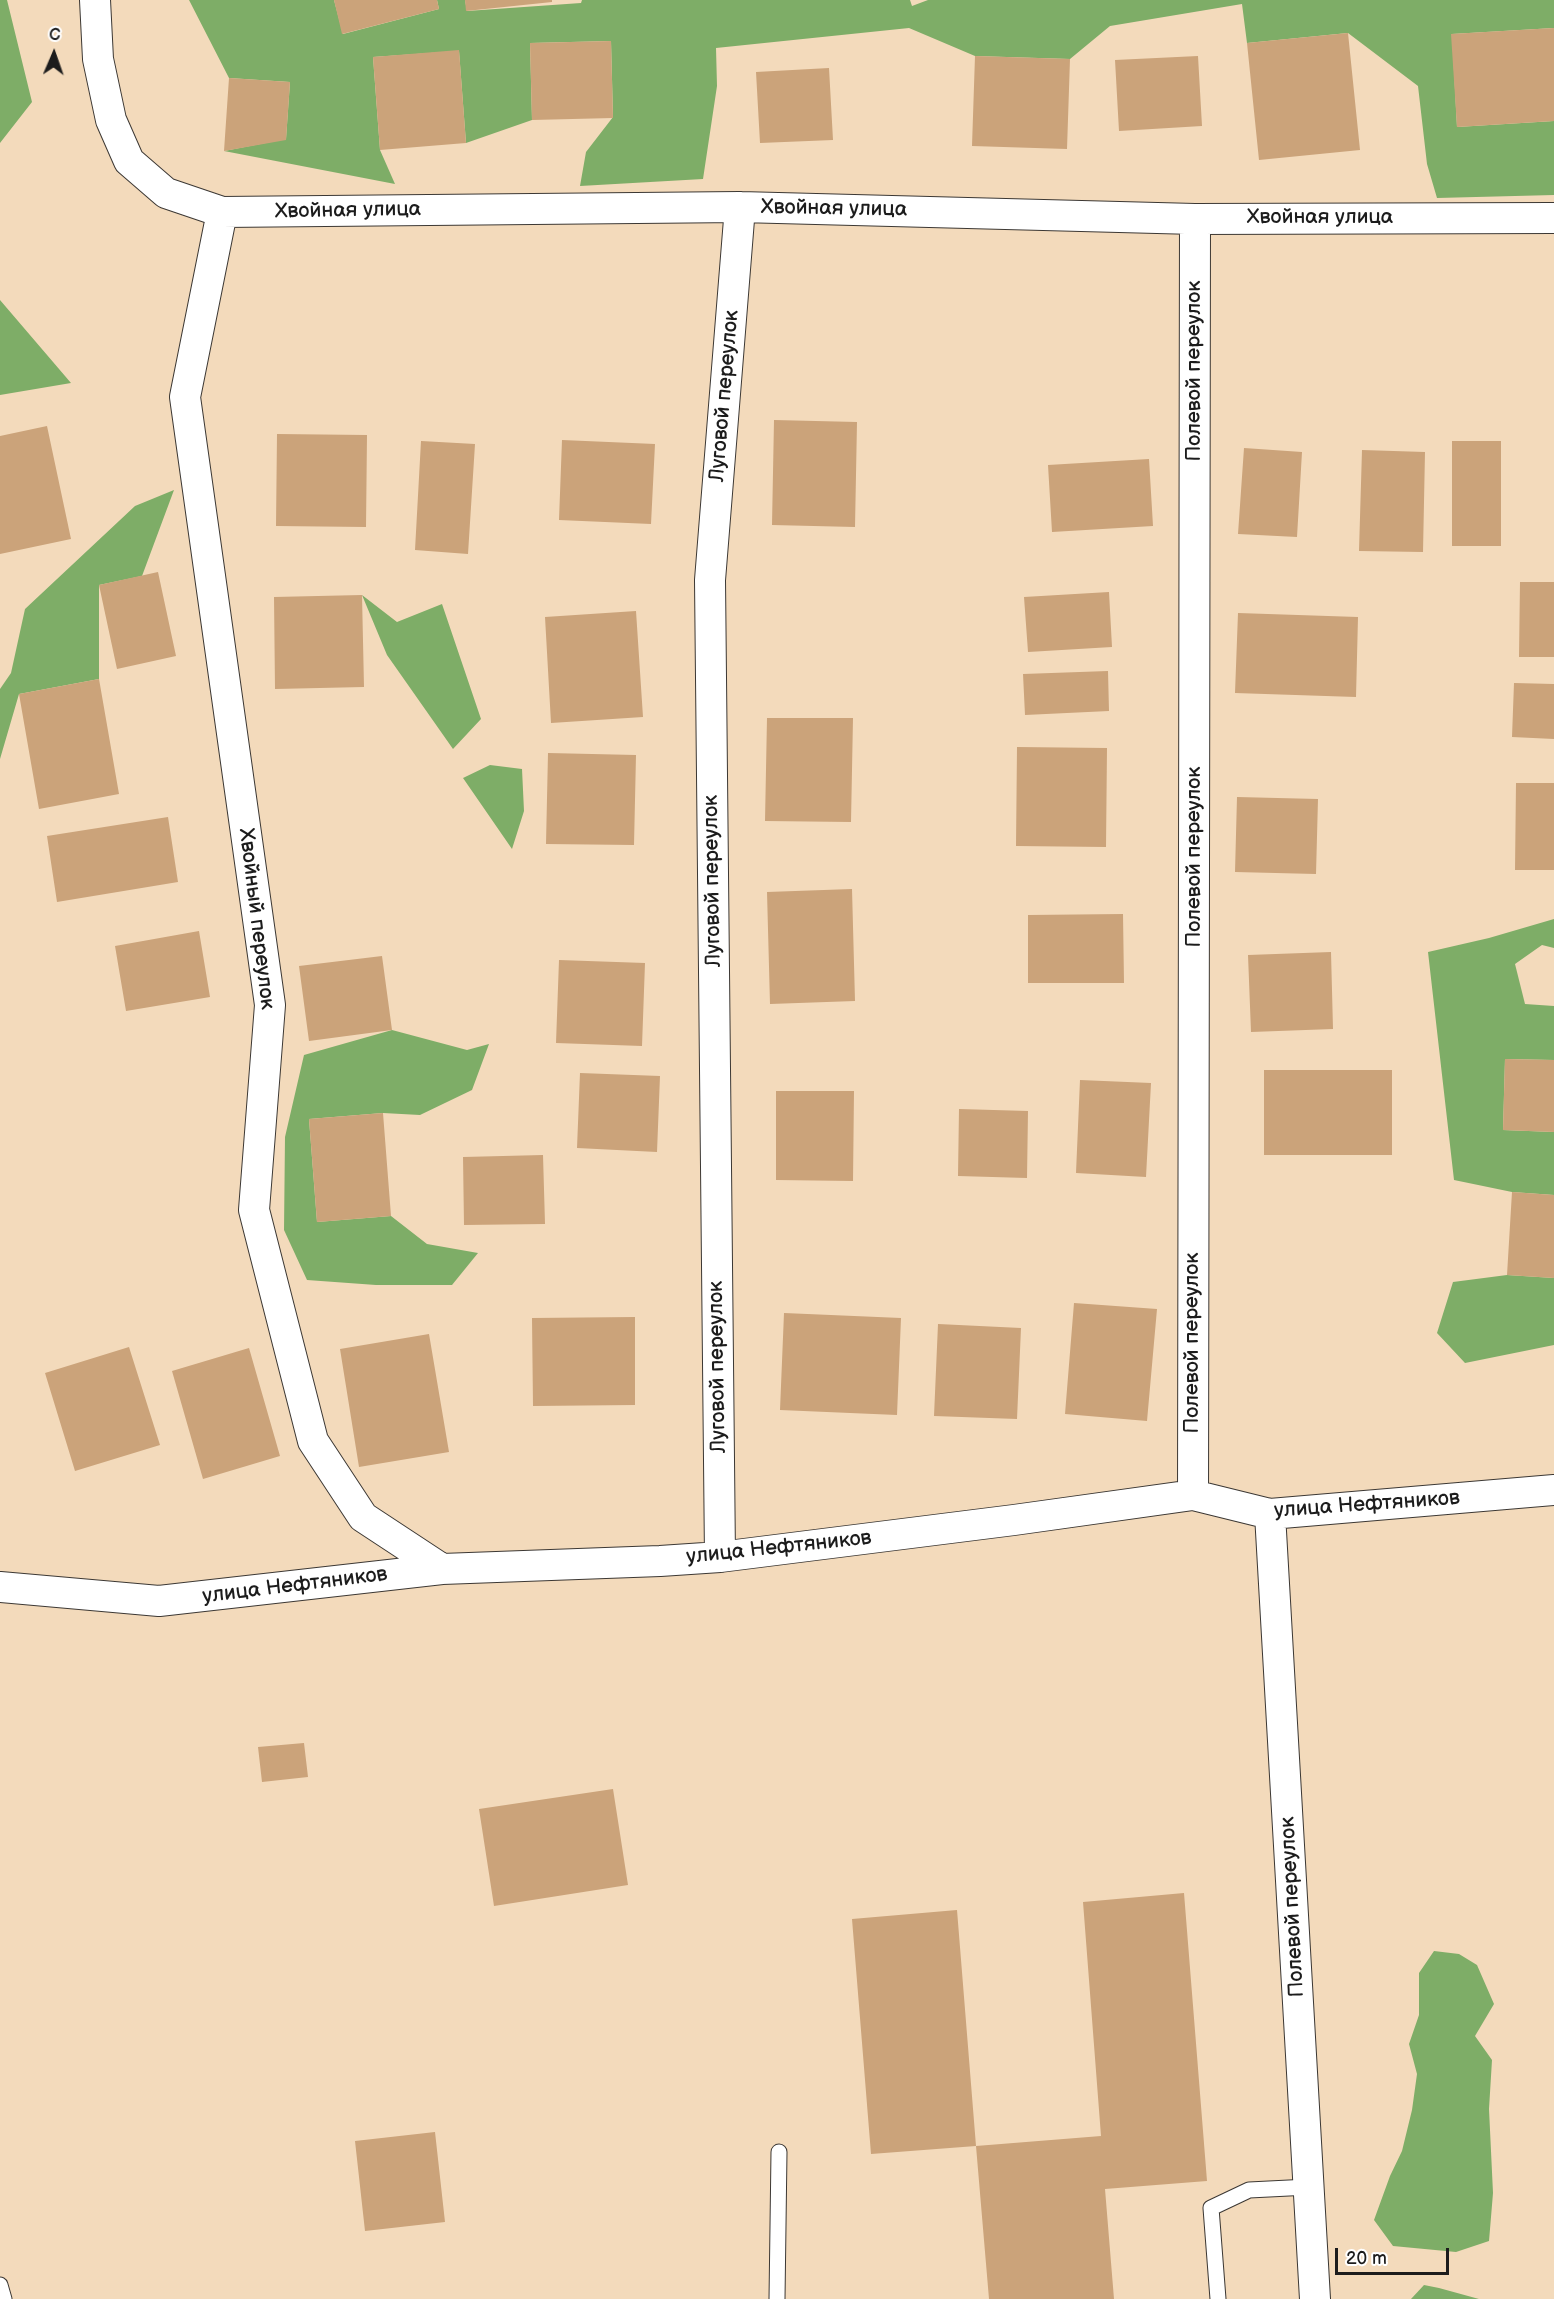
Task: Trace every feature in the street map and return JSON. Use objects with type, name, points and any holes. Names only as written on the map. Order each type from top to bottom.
[{"type":"street","name":"Хвойная улица","points":[[95,0],[98,59],[111,120],[129,161],[166,193],[222,212],[740,207],[1196,219],[1554,218]]},
{"type":"street","name":"Луговой переулок","points":[[720,1557],[710,580],[740,207]]},
{"type":"street","name":"Хвойный переулок","points":[[222,212],[184,398],[270,1005],[254,1210],[313,1441],[363,1517],[442,1569]]},
{"type":"street","name":"Полевой переулок","points":[[1192,1494],[1196,219]]},
{"type":"street","name":"улица Нефтяников","points":[[0,1587],[159,1601],[442,1569],[720,1557],[1014,1520],[1192,1494],[1270,1514],[1554,1490]]},
{"type":"street","name":"Полевой переулок","points":[[1270,1514],[1316,2299]]},
{"type":"lane","points":[[777,2299],[779,2152]]},
{"type":"lane","points":[[1218,2299],[1211,2208],[1249,2190],[1309,2187]]},
{"type":"lane","points":[[0,2285],[4,2299]]},
{"type":"green space","points":[[0,0],[7,0],[32,102],[0,143]]},
{"type":"green space","points":[[189,0],[334,0],[343,34],[439,9],[437,0],[465,0],[467,11],[581,3],[582,0],[910,0],[912,6],[928,0],[1554,0],[1554,28],[1452,34],[1457,127],[1554,121],[1554,195],[1437,198],[1427,164],[1418,86],[1348,33],[1247,43],[1242,4],[1110,26],[1070,59],[975,56],[909,28],[716,48],[717,86],[703,179],[580,186],[586,152],[613,117],[611,41],[530,43],[532,120],[466,143],[459,51],[373,57],[380,150],[395,184],[224,151],[286,139],[290,82],[229,78]]},
{"type":"green space","points":[[0,300],[71,383],[0,395]]},
{"type":"green space","points":[[174,490],[142,576],[99,585],[99,679],[19,694],[0,759],[0,689],[11,673],[25,609],[135,506]]},
{"type":"green space","points":[[362,595],[397,622],[442,604],[481,719],[453,749],[387,655]]},
{"type":"green space","points":[[490,765],[522,769],[524,811],[512,849],[463,778]]},
{"type":"green space","points":[[1554,919],[1554,948],[1542,945],[1515,964],[1525,1004],[1554,1006],[1554,1060],[1505,1059],[1503,1130],[1554,1132],[1554,1195],[1512,1192],[1454,1180],[1428,952],[1489,938]]},
{"type":"green space","points":[[392,1030],[467,1050],[489,1044],[472,1090],[420,1115],[383,1113],[309,1119],[317,1222],[391,1216],[427,1244],[478,1253],[452,1285],[376,1285],[307,1280],[284,1230],[285,1137],[304,1055]]},
{"type":"green space","points":[[1507,1275],[1554,1278],[1554,1345],[1465,1363],[1437,1333],[1453,1282]]},
{"type":"green space","points":[[1434,1951],[1459,1954],[1477,1965],[1494,2004],[1475,2036],[1492,2060],[1489,2109],[1493,2193],[1489,2241],[1456,2252],[1393,2246],[1374,2220],[1402,2151],[1412,2110],[1417,2074],[1409,2044],[1419,2015],[1419,1973]]},
{"type":"green space","points":[[1424,2285],[1439,2288],[1479,2299],[1411,2299]]},
{"type":"building","points":[[334,0],[437,0],[439,9],[342,34]]},
{"type":"building","points":[[465,0],[552,0],[552,2],[466,11]]},
{"type":"building","points":[[1554,28],[1554,121],[1457,127],[1451,34]]},
{"type":"building","points":[[1348,33],[1360,150],[1259,160],[1247,43]]},
{"type":"building","points":[[611,41],[613,118],[532,120],[530,43]]},
{"type":"building","points":[[459,50],[466,143],[380,150],[373,57]]},
{"type":"building","points":[[975,56],[1070,59],[1067,149],[972,146]]},
{"type":"building","points":[[1198,56],[1202,126],[1119,131],[1115,60]]},
{"type":"building","points":[[829,68],[833,140],[760,143],[756,72]]},
{"type":"building","points":[[229,78],[290,82],[286,140],[224,151]]},
{"type":"building","points":[[774,420],[857,422],[855,527],[772,525]]},
{"type":"building","points":[[47,426],[71,539],[0,554],[0,436]]},
{"type":"building","points":[[277,434],[367,435],[366,527],[276,526]]},
{"type":"building","points":[[562,440],[655,444],[651,524],[559,520]]},
{"type":"building","points":[[421,441],[475,444],[468,554],[415,550]]},
{"type":"building","points":[[1452,441],[1501,441],[1501,546],[1452,546]]},
{"type":"building","points":[[1244,448],[1302,452],[1297,537],[1238,534]]},
{"type":"building","points":[[1362,450],[1425,452],[1423,552],[1359,551]]},
{"type":"building","points":[[1149,459],[1153,526],[1052,532],[1048,465]]},
{"type":"building","points":[[158,572],[176,656],[117,669],[99,585]]},
{"type":"building","points":[[1520,582],[1554,582],[1554,657],[1519,657]]},
{"type":"building","points":[[1109,592],[1112,647],[1028,652],[1024,597]]},
{"type":"building","points":[[362,595],[364,687],[275,689],[274,597]]},
{"type":"building","points":[[636,611],[643,717],[551,723],[545,617]]},
{"type":"building","points":[[1238,613],[1358,617],[1356,697],[1235,693]]},
{"type":"building","points":[[1108,671],[1109,711],[1025,715],[1023,674]]},
{"type":"building","points":[[99,679],[119,794],[39,809],[19,694]]},
{"type":"building","points":[[1514,683],[1554,684],[1554,739],[1512,737]]},
{"type":"building","points":[[767,718],[853,718],[851,822],[765,821]]},
{"type":"building","points":[[1017,747],[1107,748],[1106,847],[1016,846]]},
{"type":"building","points":[[548,753],[636,755],[634,845],[546,844]]},
{"type":"building","points":[[1516,783],[1554,783],[1554,870],[1515,870]]},
{"type":"building","points":[[1237,797],[1318,799],[1316,874],[1235,872]]},
{"type":"building","points":[[168,817],[178,882],[57,902],[47,836]]},
{"type":"building","points":[[852,889],[855,1001],[770,1004],[767,892]]},
{"type":"building","points":[[1123,914],[1124,983],[1028,983],[1028,915]]},
{"type":"building","points":[[199,931],[210,997],[126,1011],[115,946]]},
{"type":"building","points":[[1331,952],[1333,1029],[1251,1032],[1248,955]]},
{"type":"building","points":[[382,956],[392,1030],[309,1041],[299,966]]},
{"type":"building","points":[[559,960],[645,963],[642,1046],[556,1043]]},
{"type":"building","points":[[1505,1059],[1554,1060],[1554,1132],[1503,1130]]},
{"type":"building","points":[[1264,1070],[1392,1070],[1392,1155],[1264,1155]]},
{"type":"building","points":[[580,1073],[660,1076],[657,1152],[577,1148]]},
{"type":"building","points":[[1080,1080],[1151,1083],[1146,1177],[1076,1173]]},
{"type":"building","points":[[776,1091],[854,1091],[853,1181],[776,1180]]},
{"type":"building","points":[[959,1109],[1028,1111],[1027,1178],[958,1176]]},
{"type":"building","points":[[383,1113],[391,1216],[317,1222],[309,1119]]},
{"type":"building","points":[[543,1155],[545,1224],[464,1225],[463,1157]]},
{"type":"building","points":[[1512,1192],[1554,1195],[1554,1278],[1507,1275]]},
{"type":"building","points":[[1074,1303],[1157,1309],[1147,1421],[1065,1414]]},
{"type":"building","points":[[784,1313],[901,1318],[897,1415],[780,1410]]},
{"type":"building","points":[[635,1317],[635,1405],[533,1406],[532,1318]]},
{"type":"building","points":[[938,1324],[1021,1328],[1017,1419],[934,1416]]},
{"type":"building","points":[[429,1334],[449,1452],[359,1467],[340,1349]]},
{"type":"building","points":[[129,1347],[160,1445],[75,1471],[45,1373]]},
{"type":"building","points":[[249,1348],[280,1456],[203,1479],[172,1371]]},
{"type":"building","points":[[304,1743],[308,1777],[262,1782],[258,1747]]},
{"type":"building","points":[[613,1789],[628,1885],[494,1906],[479,1809]]},
{"type":"building","points":[[1184,1893],[1207,2181],[1105,2189],[1114,2299],[989,2299],[976,2146],[1101,2136],[1083,1902]]},
{"type":"building","points":[[957,1910],[976,2146],[871,2154],[852,1919]]},
{"type":"building","points":[[435,2132],[445,2222],[365,2231],[355,2141]]}]
